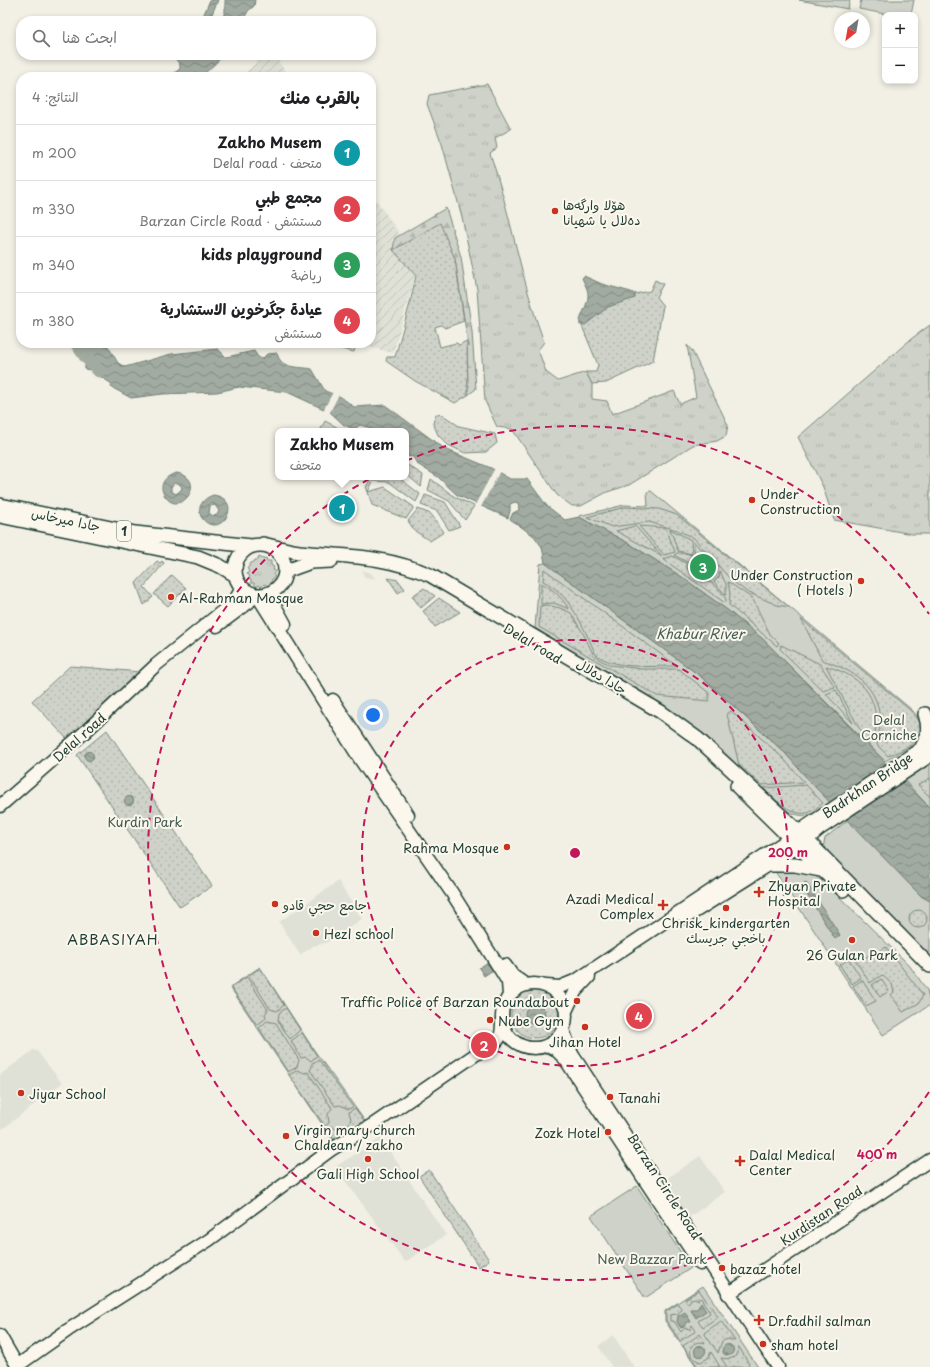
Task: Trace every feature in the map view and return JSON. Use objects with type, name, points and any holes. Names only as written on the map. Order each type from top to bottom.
[{"type":"main road","name":"جادا ميرخاس","points":[[0,505],[135,533],[257,545]]},
{"type":"main road","points":[[0,516],[198,558],[220,566],[235,575]]},
{"type":"main road","name":"جادا دەلال","points":[[257,545],[298,551],[368,557],[410,567],[430,575],[661,712],[698,739],[776,812],[798,839]]},
{"type":"main road","points":[[256,595],[273,592],[283,581],[286,571],[281,555],[273,548],[257,545],[243,550],[238,557],[235,566],[235,575],[242,588],[256,595],[360,759],[452,893],[508,982],[509,995]]},
{"type":"main road","name":"Delal road","points":[[286,571],[311,562],[336,561],[366,564],[407,573],[442,590],[583,673],[672,730],[715,765],[798,839],[823,865]]},
{"type":"main road","name":"Delal road","points":[[0,806],[86,731],[156,665],[234,602],[242,588]]},
{"type":"main road","points":[[273,592],[274,604],[278,613],[362,744],[513,976],[526,985]]},
{"type":"main road","name":"Delal road","points":[[156,665],[179,653],[238,611],[256,595]]},
{"type":"main road","points":[[924,751],[928,727],[925,714]]},
{"type":"main road","name":"Badrkhan Bridge","points":[[798,839],[924,751]]},
{"type":"main road","points":[[776,812],[798,820],[818,824],[823,865],[930,978]]},
{"type":"main road","points":[[502,1016],[506,1031],[516,1042],[531,1048],[547,1045],[558,1038],[564,1030],[566,1011],[576,992],[588,978],[768,865],[798,839]]},
{"type":"main road","points":[[0,1336],[18,1366],[68,1330],[210,1240],[332,1149],[374,1124],[485,1048],[496,1044],[501,1036],[502,1016],[505,1002],[509,995],[526,985],[560,986],[577,980],[798,839]]},
{"type":"main road","points":[[768,865],[823,865],[930,966]]},
{"type":"main road","points":[[546,986],[560,996],[566,1011]]},
{"type":"main road","name":"Barzan Circle Road","points":[[564,1030],[572,1054],[614,1116],[728,1294],[778,1367]]},
{"type":"main road","points":[[485,1048],[497,1048],[516,1042]]},
{"type":"main road","name":"Barzan Circle Road","points":[[547,1045],[559,1052],[565,1059],[768,1367]]},
{"type":"main road","name":"Kurdistan Road","points":[[728,1294],[930,1160]]},
{"type":"main road","points":[[717,1276],[727,1280],[736,1280],[757,1275]]},
{"type":"shaded area","points":[[260,60],[277,60],[286,72],[246,72]]},
{"type":"shaded area","points":[[376,200],[398,231],[415,277],[393,353],[373,348],[376,348]]},
{"type":"shaded area","points":[[362,570],[371,573],[375,579],[364,577]]},
{"type":"shaded area","points":[[338,881],[362,919],[326,943],[313,946],[300,955],[279,922]]},
{"type":"shaded area","points":[[33,1050],[37,1051],[62,1083],[0,1131],[0,1075]]},
{"type":"shaded area","points":[[381,1138],[446,1235],[405,1262],[335,1167]]},
{"type":"shaded area","points":[[700,1156],[725,1192],[688,1218],[663,1181]]},
{"type":"shaded area","points":[[613,1335],[634,1367],[612,1367],[598,1346]]},
{"type":"green space","points":[[799,0],[850,0],[848,9]]},
{"type":"green space","points":[[861,0],[914,0],[912,12],[882,12],[882,13],[859,9]]},
{"type":"green space","points":[[487,84],[511,129],[495,138],[497,148],[490,153],[529,295],[544,342],[538,350],[546,372],[558,381],[586,372],[592,384],[592,399],[607,401],[612,414],[674,391],[680,404],[696,397],[687,345],[692,351],[728,425],[726,436],[717,441],[693,445],[629,485],[607,492],[581,506],[572,506],[557,495],[512,429],[497,427],[485,401],[477,289],[462,217],[442,144],[427,104],[429,95]]},
{"type":"green space","points":[[446,208],[461,257],[472,332],[476,389],[468,395],[467,338],[455,259],[393,250],[395,238]]},
{"type":"green space","points":[[440,223],[455,259],[464,321],[445,328],[441,325],[435,327],[440,347],[456,343],[460,345],[464,342],[467,343],[468,395],[455,403],[415,381],[386,361],[387,357],[395,357],[416,276],[393,250]]},
{"type":"green space","points":[[655,280],[663,284],[656,297],[663,306],[653,361],[606,383],[592,384],[586,372],[596,372],[598,365],[582,326],[608,307],[635,296],[635,294],[650,291]]},
{"type":"green space","points":[[930,325],[930,534],[912,534],[834,520],[823,487],[798,437],[911,339]]},
{"type":"green space","points":[[337,348],[355,348],[354,352]]},
{"type":"green space","points":[[436,414],[443,415],[459,426],[495,434],[497,443],[486,452],[465,453],[448,445],[438,435],[433,423]]},
{"type":"green space","points":[[325,421],[338,428],[322,428]]},
{"type":"green space","points":[[409,466],[423,475],[421,487],[409,477]]},
{"type":"green space","points":[[431,479],[455,497],[474,506],[465,520],[449,501],[428,490]]},
{"type":"green space","points":[[370,480],[374,480],[368,492],[366,487]]},
{"type":"green space","points":[[402,480],[420,494],[416,502],[389,482],[374,481]]},
{"type":"green space","points":[[385,487],[414,507],[406,519],[372,505],[368,492]]},
{"type":"green space","name":"Delal Corniche","points":[[651,491],[912,710],[923,723],[922,735],[913,745],[885,761],[764,640],[726,609],[682,577],[630,544],[579,517],[624,505],[648,506],[647,492]]},
{"type":"green space","points":[[425,495],[445,502],[460,526],[449,530],[437,511],[421,505]]},
{"type":"green space","points":[[625,507],[659,509],[677,515],[789,607],[777,605],[747,592],[731,580],[694,538],[677,530],[649,522],[612,527],[587,517]]},
{"type":"green space","points":[[418,509],[431,514],[444,532],[430,541],[415,531],[408,521]]},
{"type":"green space","points":[[635,526],[662,556],[616,531]]},
{"type":"green space","points":[[639,526],[666,528],[675,552],[664,555]]},
{"type":"green space","points":[[670,529],[691,540],[692,554],[678,551]]},
{"type":"green space","points":[[694,542],[711,560],[700,553],[694,554]]},
{"type":"green space","points":[[677,553],[692,555],[687,562],[674,555]]},
{"type":"green space","points":[[672,556],[686,563],[689,572],[693,575],[717,587],[726,599],[725,603],[663,559]]},
{"type":"green space","points":[[259,557],[263,559],[266,558],[267,561],[271,561],[271,565],[274,567],[273,570],[276,571],[273,574],[275,577],[268,586],[264,584],[261,587],[259,585],[256,587],[254,583],[251,583],[251,580],[249,579],[250,576],[247,574],[249,571],[247,569],[251,563],[258,560]]},
{"type":"green space","points":[[157,561],[160,563],[162,561],[164,563],[144,587],[153,597],[144,605],[136,583]]},
{"type":"green space","points":[[545,563],[699,675],[785,753],[830,802],[816,812],[806,816],[795,814],[779,808],[664,708],[535,628],[540,564]]},
{"type":"green space","points":[[544,569],[677,666],[625,665],[605,660],[596,655],[581,623],[568,603],[561,594],[543,581]]},
{"type":"green space","points":[[720,571],[726,584],[726,595],[714,582],[719,577]]},
{"type":"green space","points":[[172,575],[186,588],[168,606],[154,594]]},
{"type":"green space","points":[[388,578],[398,580],[405,589],[398,593]]},
{"type":"green space","points":[[728,582],[752,598],[770,634],[779,643],[777,646],[729,605],[730,594]]},
{"type":"green space","points":[[541,583],[557,594],[569,609],[554,603],[541,604]]},
{"type":"green space","points":[[424,588],[435,596],[421,608],[412,596]]},
{"type":"green space","points":[[439,598],[460,612],[435,627],[423,611]]},
{"type":"green space","points":[[546,605],[560,608],[571,613],[594,656],[602,661],[611,665],[641,669],[679,669],[709,693],[709,701],[657,696],[539,627],[540,606]]},
{"type":"green space","points":[[801,619],[910,710],[921,723],[918,736],[915,741],[906,748],[888,756],[877,745],[880,728],[879,713],[876,701],[870,690],[862,680],[851,672],[822,660]]},
{"type":"green space","points":[[781,645],[820,664],[835,687],[823,691],[780,649]]},
{"type":"green space","points":[[70,666],[140,672],[67,739],[32,701]]},
{"type":"green space","points":[[826,666],[852,677],[861,684],[868,693],[873,703],[876,715],[874,743],[859,728]]},
{"type":"green space","points":[[836,690],[853,723],[826,694]]},
{"type":"green space","points":[[731,711],[782,757],[804,782],[761,785],[739,765],[727,714]]},
{"type":"green space","name":"Kurdin Park","points":[[107,730],[212,886],[180,907],[77,755]]},
{"type":"green space","name":"Delal Corniche","points":[[930,764],[930,808],[905,781]]},
{"type":"green space","points":[[930,778],[930,797],[918,785]]},
{"type":"green space","points":[[806,785],[823,803],[810,812],[804,813],[797,813],[784,806],[763,788]]},
{"type":"green space","points":[[848,820],[921,896],[930,901],[930,958],[823,849],[825,838]]},
{"type":"green space","name":"26 Gulan Park","points":[[777,871],[810,873],[823,881],[909,965],[927,990],[930,1005],[883,1035],[776,873]]},
{"type":"green space","points":[[918,910],[924,913],[927,919],[924,925],[918,928],[912,925],[909,919],[912,913]]},
{"type":"green space","points":[[886,947],[923,995],[919,1003],[903,1012],[891,995],[894,992],[892,984],[882,975],[870,983],[854,958],[861,952],[865,958],[869,955],[871,957]]},
{"type":"green space","points":[[849,959],[861,978],[852,984],[840,965]]},
{"type":"green space","points":[[260,967],[314,1050],[367,1124],[336,1145],[230,987]]},
{"type":"green space","points":[[260,968],[284,1005],[277,1011],[270,1009],[249,975]]},
{"type":"green space","points":[[247,977],[268,1010],[265,1014],[266,1018],[257,1025],[231,987]]},
{"type":"green space","points":[[881,979],[889,991],[880,997],[872,985]]},
{"type":"green space","points":[[862,980],[876,1001],[866,1006],[853,986]]},
{"type":"green space","points":[[530,990],[540,990],[552,997],[559,1009],[559,1019],[552,1031],[540,1038],[530,1038],[522,1034],[515,1027],[511,1019],[511,1009],[515,1001],[522,994]]},
{"type":"green space","points":[[286,1008],[300,1030],[290,1039],[278,1021],[279,1013]]},
{"type":"green space","points":[[267,1021],[276,1023],[299,1060],[297,1067],[288,1072],[259,1028]]},
{"type":"green space","points":[[302,1033],[317,1056],[311,1061],[306,1057],[301,1058],[291,1041]]},
{"type":"green space","points":[[319,1060],[353,1107],[348,1109],[340,1105],[335,1106],[310,1070],[312,1063]]},
{"type":"green space","points":[[298,1070],[304,1073],[308,1072],[332,1108],[328,1114],[329,1123],[325,1126],[289,1075]]},
{"type":"green space","points":[[355,1108],[366,1124],[352,1133],[348,1126],[351,1119],[349,1112]]},
{"type":"green space","points":[[330,1126],[338,1130],[345,1128],[350,1134],[336,1143],[327,1128]]},
{"type":"green space","points":[[429,1170],[489,1260],[479,1267],[419,1176]]},
{"type":"green space","name":"New Bazzar Park","points":[[637,1186],[691,1268],[645,1298],[591,1216]]},
{"type":"green space","points":[[703,1286],[758,1367],[697,1367],[665,1321],[665,1311]]},
{"type":"green space","points":[[699,1290],[718,1317],[703,1327],[698,1321],[710,1313],[701,1298],[698,1300],[695,1298],[691,1299],[688,1304],[685,1299]]},
{"type":"green space","points":[[678,1304],[682,1310],[677,1314],[670,1315],[670,1321],[674,1321],[681,1332],[685,1328],[690,1329],[692,1325],[696,1331],[680,1341],[666,1320],[666,1311]]},
{"type":"green space","points":[[721,1321],[735,1341],[728,1339],[722,1341],[718,1353],[704,1333]]},
{"type":"green space","points":[[700,1334],[705,1343],[700,1342],[692,1345],[692,1356],[701,1362],[708,1358],[711,1352],[720,1367],[698,1367],[683,1346]]},
{"type":"green space","points":[[739,1347],[749,1364],[746,1367],[727,1367],[721,1358],[729,1359],[735,1357]]},
{"type":"water","points":[[210,0],[218,0],[211,16],[203,16]]},
{"type":"water","points":[[225,0],[255,0],[254,6],[248,11],[246,16],[223,16],[225,12]]},
{"type":"water","points":[[176,60],[219,60],[206,72],[176,72],[180,69],[180,65]]},
{"type":"water","points":[[584,276],[602,284],[631,292],[635,294],[635,298],[608,307],[585,325],[580,325],[588,298],[587,290],[582,278]]},
{"type":"water","name":"Khabur River","points":[[78,348],[109,348],[118,363],[125,367],[171,354],[218,349],[226,357],[254,351],[258,357],[262,359],[267,354],[277,353],[282,362],[286,365],[312,369],[325,391],[341,397],[354,407],[385,405],[445,449],[491,468],[510,479],[527,479],[547,506],[565,520],[579,517],[630,544],[682,577],[726,609],[764,640],[930,808],[930,901],[921,896],[812,784],[785,753],[699,675],[545,563],[542,547],[534,536],[510,519],[513,513],[519,510],[518,503],[515,502],[510,504],[508,518],[457,495],[438,477],[417,464],[413,457],[409,456],[409,428],[371,428],[360,425],[356,428],[352,428],[344,425],[330,412],[287,392],[239,387],[217,392],[163,394],[131,398],[111,387],[112,384],[90,370],[85,369],[87,359],[85,354]]},
{"type":"water","points":[[177,473],[186,477],[191,482],[189,495],[178,503],[171,502],[165,496],[162,488],[162,484],[166,478]],"holes":[[[174,483],[178,483],[182,487],[176,494],[171,491],[171,487]]]},
{"type":"water","points":[[214,495],[223,499],[228,504],[229,511],[226,517],[222,522],[216,525],[209,524],[200,514],[200,507],[210,496]],"holes":[[[215,505],[219,511],[217,515],[213,516],[209,513],[210,506]]]},
{"type":"water","points":[[87,752],[91,752],[93,756],[91,760],[87,760],[85,758],[85,754]]},
{"type":"water","points":[[127,797],[131,797],[133,801],[131,805],[127,805],[125,803],[125,799]]},
{"type":"water","points":[[806,882],[840,935],[835,939],[801,885]]},
{"type":"water","points":[[488,962],[493,970],[484,976],[479,968]]},
{"type":"water","points":[[535,1004],[542,1007],[545,1014],[542,1021],[535,1024],[528,1021],[525,1014],[528,1007]]},
{"type":"water","points":[[701,1303],[706,1311],[696,1318],[690,1309],[697,1309]]},
{"type":"water","points":[[685,1312],[691,1322],[686,1322],[684,1327],[681,1328],[677,1322],[678,1316]]},
{"type":"water","points":[[728,1344],[732,1346],[734,1350],[732,1354],[728,1356],[724,1354],[722,1350],[724,1346]]},
{"type":"water","points":[[700,1345],[704,1347],[706,1351],[704,1355],[700,1357],[696,1355],[694,1351],[696,1347]]},
{"type":"pier","points":[[333,392],[339,394],[329,414],[323,411]]},
{"type":"pier","points":[[495,468],[500,471],[481,507],[475,505]]},
{"type":"waterway","name":"Khabur River","points":[[79,348],[99,371]]},
{"type":"place","name":"هۆلا وارگەها دەلال یا شهیانا","points":[[555,211]]},
{"type":"place","name":"Under Construction","points":[[752,500]]},
{"type":"place","name":"Zakho Musem","points":[[342,508]]},
{"type":"place","name":"kids playground","points":[[703,567]]},
{"type":"place","name":"Under Construction ( Hotels )","points":[[861,581]]},
{"type":"place","name":"Al-Rahman Mosque","points":[[171,597]]},
{"type":"place","name":"Rahma Mosque","points":[[507,847]]},
{"type":"place","name":"Zhyan Private Hospital","points":[[759,892]]},
{"type":"place","name":"جامع حجي قادو","points":[[275,904]]},
{"type":"place","name":"Azadi Medical Complex","points":[[663,905]]},
{"type":"place","name":"Chrisk_kindergarten باخجي جريسك","points":[[726,908]]},
{"type":"place","name":"Hezl school","points":[[316,933]]},
{"type":"place","name":"26 Gulan Park","points":[[852,940]]},
{"type":"place","name":"Traffic Police of Barzan Roundabout","points":[[577,1001]]},
{"type":"place","name":"عيادة جگرخوين الاستشارية","points":[[639,1016]]},
{"type":"place","name":"Nube Gym","points":[[490,1020]]},
{"type":"place","name":"Jihan Hotel","points":[[585,1027]]},
{"type":"place","name":"مجمع طبي","points":[[484,1045]]},
{"type":"place","name":"Jiyar School","points":[[21,1093]]},
{"type":"place","name":"Tanahi","points":[[610,1097]]},
{"type":"place","name":"Zozk Hotel","points":[[608,1132]]},
{"type":"place","name":"Virgin mary church Chaldean / zakho","points":[[286,1136]]},
{"type":"place","name":"Gali High School","points":[[368,1159]]},
{"type":"place","name":"Dalal Medical Center","points":[[740,1161]]},
{"type":"place","name":"bazaz hotel","points":[[722,1268]]},
{"type":"place","name":"Dr.fadhil salman","points":[[759,1320]]},
{"type":"place","name":"sham hotel","points":[[763,1344]]},
{"type":"district","name":"ABBASIYAH","points":[[113,939]]}]
